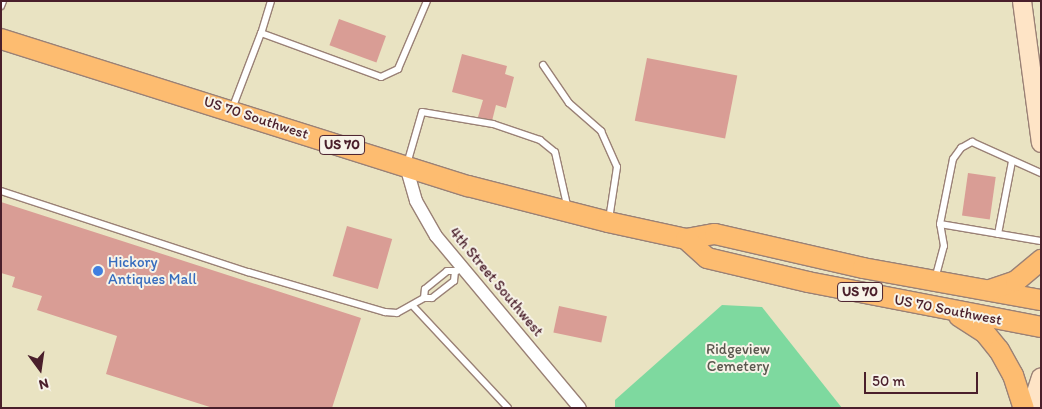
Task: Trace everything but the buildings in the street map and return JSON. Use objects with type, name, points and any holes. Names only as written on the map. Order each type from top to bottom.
[{"type":"main road","points":[[1022,1],[1037,101],[1041,143]]},
{"type":"main road","name":"US 70 Southwest","points":[[1,39],[406,166],[568,212],[686,239],[715,234],[863,268],[1041,300]]},
{"type":"main road","name":"US 70 Southwest","points":[[686,239],[707,258],[1041,328]]},
{"type":"main road","points":[[990,290],[1016,281],[1041,260]]},
{"type":"main road","points":[[951,310],[985,333],[999,350],[1014,375],[1024,408]]},
{"type":"main road","points":[[1031,408],[1041,378]]},
{"type":"street","name":"4th Street Southwest","points":[[406,166],[424,218],[458,269],[580,408]]},
{"type":"lane","points":[[1,6],[3,1]]},
{"type":"lane","points":[[231,111],[271,1]]},
{"type":"lane","points":[[260,33],[381,77],[398,69],[427,1]]},
{"type":"lane","points":[[543,65],[569,103],[602,131],[617,167],[608,222]]},
{"type":"lane","points":[[406,166],[422,112],[493,124],[540,140],[555,152],[568,212]]},
{"type":"lane","points":[[935,280],[944,246],[940,224],[953,159],[961,148],[972,142],[1041,173]]},
{"type":"lane","points":[[998,234],[1012,161]]},
{"type":"lane","points":[[1,191],[248,272],[385,312],[397,313],[413,306],[424,298],[432,298],[454,282],[458,269],[447,271],[425,289],[424,298]]},
{"type":"lane","points":[[940,224],[1041,241]]},
{"type":"lane","points":[[413,306],[508,408]]},
{"type":"green space","name":"Ridgeview Cemetery","points":[[722,305],[762,307],[842,408],[615,408],[615,400]]},
{"type":"place","name":"Hickory Antiques Mall","points":[[98,271]]}]
